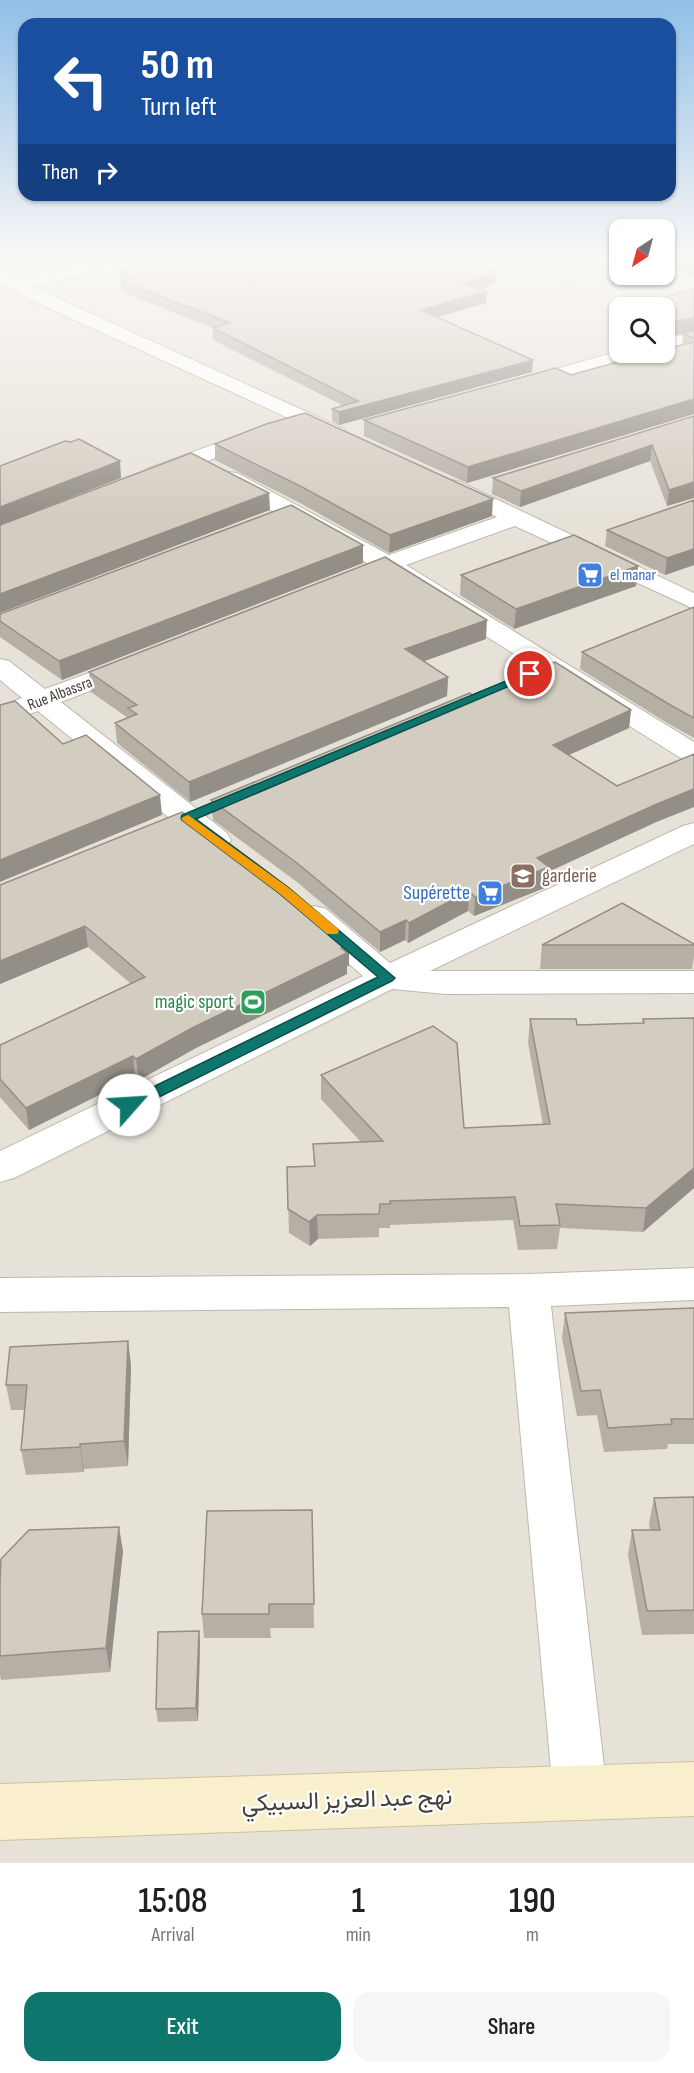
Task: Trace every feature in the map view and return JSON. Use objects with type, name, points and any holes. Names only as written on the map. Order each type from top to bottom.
[{"type":"street","points":[[137,344],[338,434],[360,436]]},
{"type":"street","points":[[675,346],[694,351]]},
{"type":"street","points":[[499,390],[609,360]]},
{"type":"street","points":[[139,480],[302,417]]},
{"type":"street","points":[[192,459],[387,564],[694,754]]},
{"type":"street","points":[[434,478],[579,545],[694,602]]},
{"type":"street","points":[[466,493],[489,486]]},
{"type":"street","points":[[260,523],[292,511]]},
{"type":"street","points":[[354,577],[518,517]]},
{"type":"street","points":[[579,545],[610,535]]},
{"type":"street","name":"Rue Albassra","points":[[0,716],[155,656]]},
{"type":"street","points":[[518,679],[551,665]]},
{"type":"street","points":[[0,667],[44,700],[176,822],[240,858]]},
{"type":"street","points":[[176,822],[220,804]]},
{"type":"street","points":[[0,1168],[387,978],[694,832]]},
{"type":"street","points":[[293,898],[387,978],[445,983],[694,982]]},
{"type":"street","points":[[0,1295],[528,1290],[694,1284]]},
{"type":"street","points":[[528,1290],[580,1792]]},
{"type":"street","name":"نهج عبد العزيز السبيكي","points":[[0,1812],[694,1789]]},
{"type":"shaded area","points":[[0,344],[609,344],[609,363],[675,363],[675,344],[694,344],[694,1863],[0,1863]]},
{"type":"building","points":[[245,344],[497,344],[533,360],[339,412],[332,409],[358,401]]},
{"type":"building","points":[[694,344],[694,399],[468,467],[364,420],[556,368],[571,375],[614,363],[675,363],[675,346]]},
{"type":"building","points":[[305,413],[493,499],[390,535],[302,487],[215,444],[266,424]]},
{"type":"building","points":[[694,416],[694,482],[669,490],[652,445],[521,491],[493,478]]},
{"type":"building","points":[[79,439],[120,461],[0,507],[0,466],[65,441],[71,442]]},
{"type":"building","points":[[191,453],[269,493],[0,594],[0,525]]},
{"type":"building","points":[[694,500],[694,549],[667,558],[607,530]]},
{"type":"building","points":[[291,505],[363,545],[59,661],[0,621],[0,614]]},
{"type":"building","points":[[574,535],[638,566],[516,609],[461,575]]},
{"type":"building","points":[[385,557],[487,620],[405,649],[448,677],[189,782],[115,723],[137,714],[128,708],[137,705],[89,672]]},
{"type":"building","points":[[694,607],[694,718],[582,652]]},
{"type":"building","points":[[555,662],[631,710],[553,745],[617,786],[694,754],[694,789],[537,858],[549,867],[475,897],[469,891],[409,923],[406,920],[380,932],[297,863],[211,800],[470,693],[472,695]]},
{"type":"building","points":[[15,701],[63,744],[86,735],[160,795],[0,860],[0,705]]},
{"type":"building","points":[[182,812],[272,879],[349,945],[341,948],[347,953],[194,1027],[136,1059],[133,1056],[26,1108],[0,1079],[0,1045],[145,977],[85,926],[0,961],[0,885]]},
{"type":"building","points":[[622,903],[694,945],[542,945]]},
{"type":"building","points":[[694,1018],[694,1168],[646,1208],[556,1204],[560,1225],[520,1226],[515,1197],[390,1201],[390,1204],[380,1204],[379,1214],[317,1215],[309,1222],[288,1209],[287,1167],[315,1166],[313,1144],[383,1141],[321,1075],[433,1026],[457,1043],[464,1128],[550,1124],[530,1019],[576,1019],[577,1025],[644,1023],[643,1019]]},
{"type":"building","points":[[694,1308],[694,1419],[671,1419],[672,1424],[608,1428],[600,1390],[581,1391],[565,1313]]},
{"type":"building","points":[[128,1341],[124,1441],[80,1444],[80,1447],[21,1450],[27,1385],[6,1385],[10,1347]]},
{"type":"building","points":[[694,1497],[694,1610],[647,1611],[632,1530],[660,1530],[654,1498]]},
{"type":"building","points":[[312,1510],[314,1604],[269,1604],[269,1614],[202,1614],[207,1511]]},
{"type":"building","points":[[119,1527],[106,1648],[0,1656],[1,1559],[29,1530]]},
{"type":"building","points":[[199,1631],[196,1708],[156,1709],[158,1632]]},
{"type":"slow traffic","points":[[188,818],[285,891],[332,931]]},
{"type":"place","name":"el manar","points":[[590,575]]},
{"type":"place","name":"garderie","points":[[523,876]]},
{"type":"place","name":"Supérette","points":[[490,893]]},
{"type":"place","name":"magic sport","points":[[253,1002]]},
{"type":"route","points":[[129,1105],[387,978],[285,891],[187,818],[530,674]]}]
